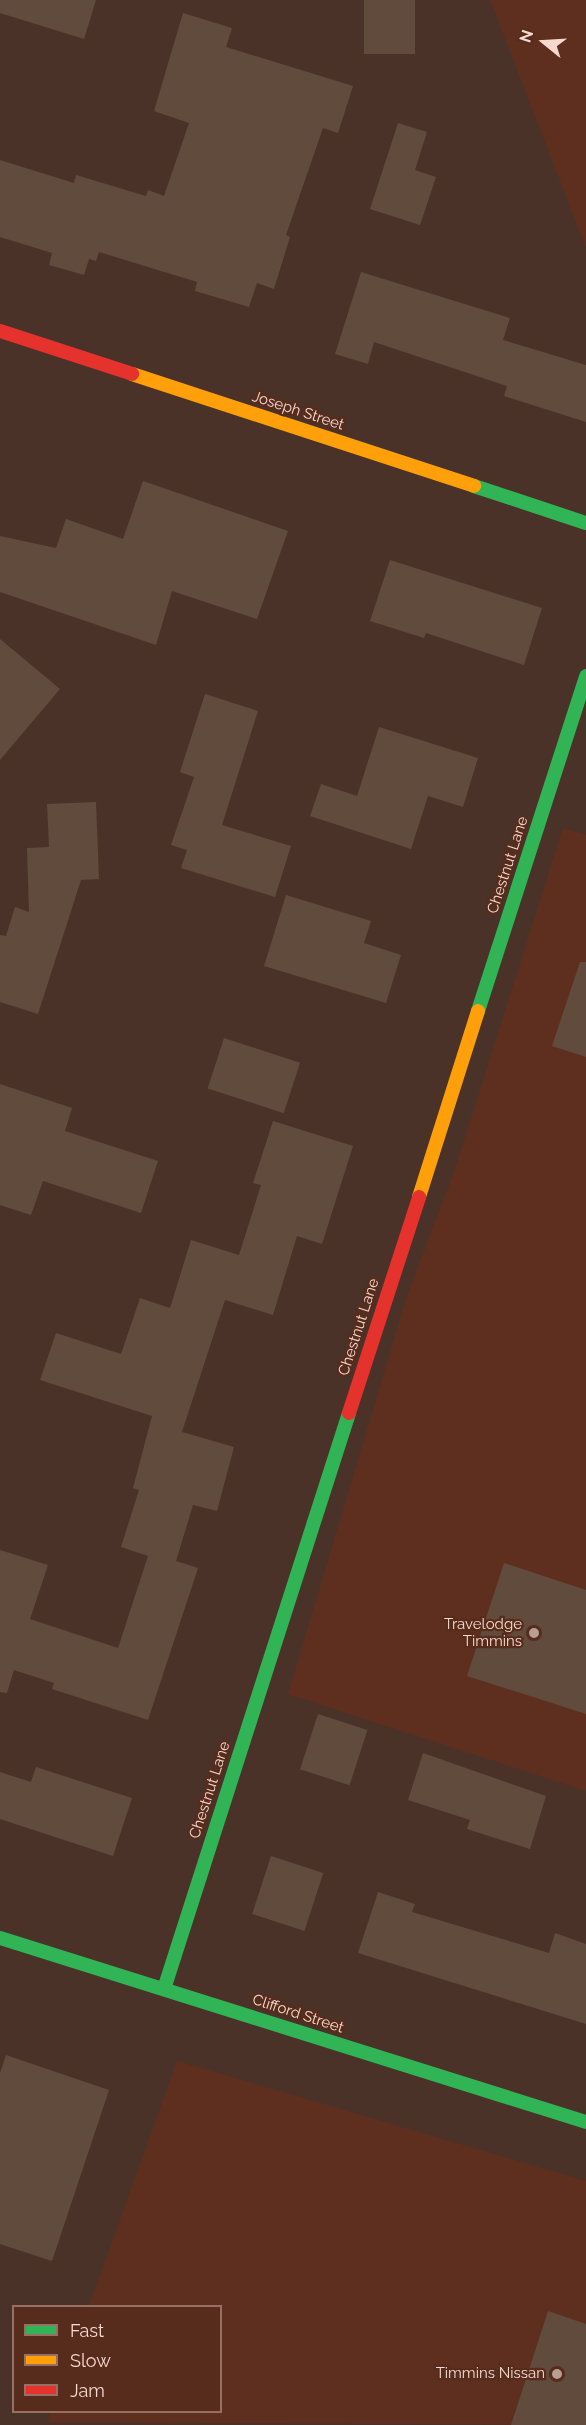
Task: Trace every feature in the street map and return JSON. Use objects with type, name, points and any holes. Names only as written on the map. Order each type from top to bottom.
[{"type":"street","name":"Joseph Street","points":[[0,330],[586,524]]},
{"type":"street","name":"Chestnut Lane","points":[[164,1989],[586,676]]},
{"type":"street","name":"Clifford Street","points":[[0,1938],[586,2122]]},
{"type":"shaded area","points":[[490,0],[586,0],[586,248]]},
{"type":"shaded area","points":[[563,828],[586,835],[586,1791],[288,1694],[407,1296],[454,1172]]},
{"type":"shaded area","points":[[177,2061],[586,2181],[586,2425],[48,2422],[51,2413],[222,2413],[222,2305],[89,2305]]},
{"type":"building","points":[[0,0],[96,0],[84,39],[0,13]]},
{"type":"building","points":[[364,0],[415,0],[415,54],[364,54]]},
{"type":"building","points":[[183,13],[232,28],[226,47],[353,86],[338,133],[323,128],[286,235],[290,237],[274,289],[257,283],[249,307],[195,291],[197,282],[99,252],[96,261],[89,259],[84,275],[49,265],[52,253],[0,237],[0,160],[74,183],[76,175],[146,196],[148,190],[164,196],[189,123],[154,111]]},
{"type":"building","points":[[398,123],[427,132],[415,170],[436,177],[420,225],[370,209]]},
{"type":"building","points":[[361,272],[510,318],[503,340],[586,365],[586,422],[504,396],[507,386],[374,342],[368,364],[335,354]]},
{"type":"building","points":[[143,481],[288,531],[257,619],[172,591],[156,645],[0,592],[0,536],[56,548],[66,519],[123,539]]},
{"type":"building","points":[[390,560],[542,608],[524,665],[426,633],[424,638],[370,621]]},
{"type":"building","points":[[0,639],[60,689],[0,760]]},
{"type":"building","points":[[205,694],[258,711],[222,825],[291,846],[275,897],[181,868],[187,850],[171,845],[194,777],[180,772]]},
{"type":"building","points":[[379,727],[478,758],[463,807],[428,796],[411,849],[310,816],[321,784],[357,796]]},
{"type":"building","points":[[96,802],[99,879],[81,880],[38,1014],[0,1002],[0,935],[6,936],[15,907],[29,912],[27,848],[49,847],[47,804]]},
{"type":"building","points":[[286,895],[371,921],[364,943],[401,955],[386,1003],[264,966]]},
{"type":"building","points":[[580,962],[586,962],[586,1057],[552,1046]]},
{"type":"building","points":[[224,1038],[300,1063],[284,1113],[208,1088]]},
{"type":"building","points":[[0,1084],[72,1108],[65,1131],[158,1161],[141,1213],[43,1181],[31,1215],[0,1205]]},
{"type":"building","points":[[273,1121],[353,1146],[322,1244],[297,1236],[273,1315],[225,1300],[182,1432],[234,1447],[217,1511],[193,1505],[176,1561],[198,1568],[148,1720],[52,1689],[54,1683],[14,1670],[7,1693],[0,1692],[0,1550],[48,1565],[30,1619],[118,1648],[148,1556],[121,1547],[139,1490],[133,1488],[152,1416],[40,1380],[56,1333],[121,1354],[140,1298],[170,1308],[191,1240],[239,1255],[261,1185],[253,1183]]},
{"type":"building","name":"Travelodge Timmins","points":[[504,1563],[586,1590],[586,1714],[467,1676]]},
{"type":"building","points":[[318,1714],[367,1730],[350,1785],[300,1769]]},
{"type":"building","points":[[423,1753],[546,1796],[530,1849],[467,1829],[470,1820],[408,1800]]},
{"type":"building","points":[[36,1767],[132,1798],[113,1856],[0,1819],[0,1772],[31,1782]]},
{"type":"building","points":[[271,1856],[323,1873],[304,1931],[252,1914]]},
{"type":"building","points":[[378,1892],[415,1904],[412,1912],[549,1953],[555,1933],[586,1944],[586,2024],[358,1953]]},
{"type":"building","points":[[6,2055],[109,2090],[52,2261],[0,2244],[0,2073]]},
{"type":"building","name":"Timmins Nissan","points":[[548,2311],[586,2324],[586,2425],[511,2425]]},
{"type":"traffic: fast","points":[[474,486],[586,523]]},
{"type":"traffic: fast","points":[[478,1011],[586,676]]},
{"type":"traffic: fast","points":[[164,1989],[349,1413]]},
{"type":"traffic: fast","points":[[0,1938],[586,2122]]},
{"type":"traffic: slow","points":[[132,374],[474,486]]},
{"type":"traffic: slow","points":[[419,1197],[478,1011]]},
{"type":"traffic: jam","points":[[0,331],[132,374]]},
{"type":"traffic: jam","points":[[349,1413],[419,1197]]},
{"type":"place","name":"Travelodge Timmins","points":[[534,1633]]},
{"type":"place","name":"Timmins Nissan","points":[[557,2374]]}]
